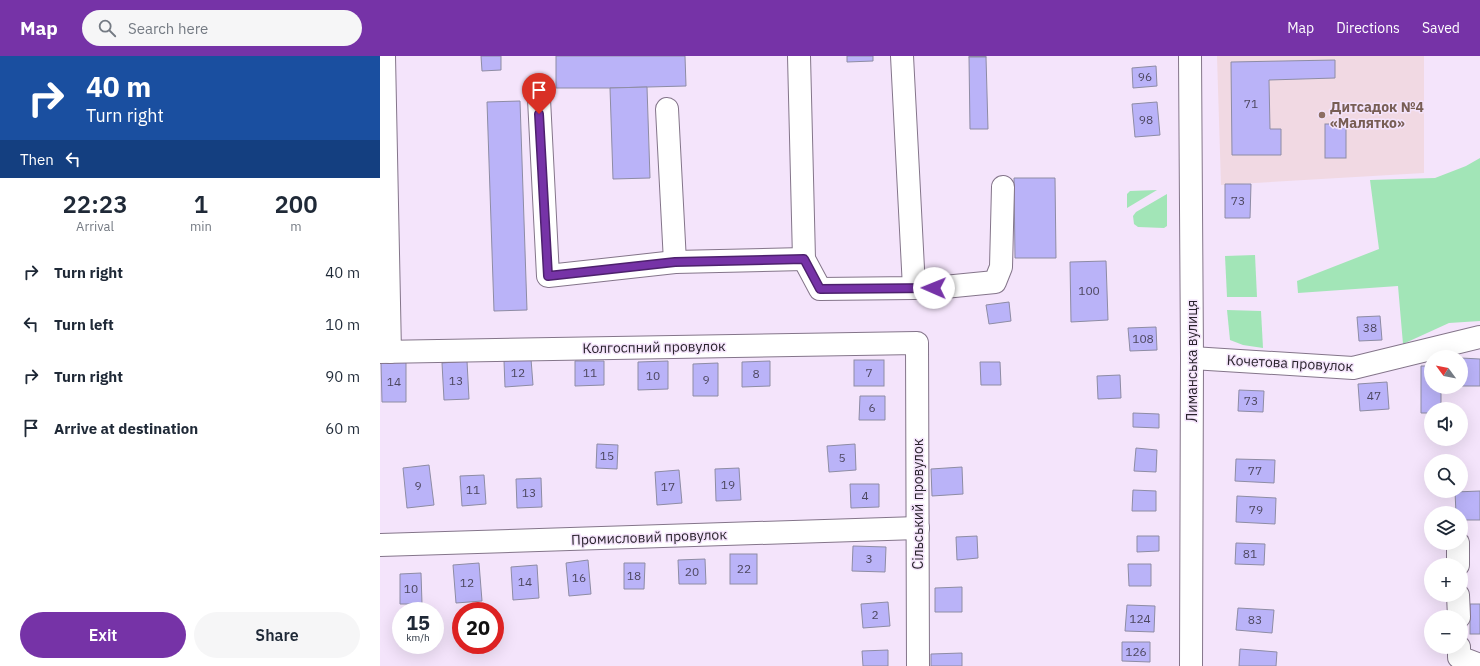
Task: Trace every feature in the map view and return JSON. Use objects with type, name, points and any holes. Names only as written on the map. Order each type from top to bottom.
[{"type":"street","name":"Колгоспний провулок","points":[[384,56],[385,352],[918,343]]},
{"type":"street","points":[[799,56],[804,259],[820,289],[934,288],[995,282],[1001,267],[1003,187]]},
{"type":"street","points":[[902,56],[914,288]]},
{"type":"street","name":"Лиманська вулиця","points":[[1190,56],[1192,358],[1191,666]]},
{"type":"street","points":[[539,99],[548,276],[675,262],[804,259]]},
{"type":"street","points":[[667,109],[675,262]]},
{"type":"street","name":"Кочетова провулок","points":[[1192,358],[1353,368],[1480,337]]},
{"type":"street","name":"Сільський провулок","points":[[918,343],[918,666]]},
{"type":"street","name":"Промисловий провулок","points":[[380,545],[918,528]]},
{"type":"street","points":[[1459,654],[1459,657],[1480,665]]},
{"type":"shaded area","name":"Дитсадок №4 «Малятко»","points":[[1217,56],[1424,56],[1424,173],[1221,185]]},
{"type":"green space","points":[[1480,158],[1480,321],[1449,323],[1403,344],[1398,286],[1298,293],[1297,281],[1379,249],[1370,180],[1435,178],[1466,166]]},
{"type":"green space","points":[[1157,190],[1127,208],[1127,194],[1130,191]]},
{"type":"green space","points":[[1167,194],[1167,226],[1164,228],[1138,227],[1134,224],[1133,216],[1136,212]]},
{"type":"green space","points":[[1255,255],[1257,297],[1227,297],[1225,256]]},
{"type":"green space","points":[[1227,310],[1261,311],[1263,348],[1243,345],[1230,340]]},
{"type":"building","points":[[481,56],[501,56],[501,70],[482,71]]},
{"type":"building","points":[[556,56],[685,56],[686,86],[556,88]]},
{"type":"building","points":[[847,56],[873,56],[873,61],[847,62]]},
{"type":"building","points":[[986,56],[986,57],[969,57]]},
{"type":"building","points":[[969,57],[986,57],[988,129],[970,129]]},
{"type":"building","points":[[1335,60],[1335,78],[1269,80],[1270,129],[1281,129],[1281,155],[1232,155],[1231,62]]},
{"type":"building","points":[[1156,66],[1157,86],[1133,88],[1132,68]]},
{"type":"building","points":[[647,87],[650,178],[613,179],[610,88]]},
{"type":"building","points":[[520,101],[527,310],[494,311],[487,102]]},
{"type":"building","points":[[1157,102],[1160,135],[1135,137],[1132,104]]},
{"type":"building","points":[[1325,124],[1346,124],[1346,158],[1325,158]]},
{"type":"building","points":[[1014,178],[1055,178],[1056,258],[1015,258]]},
{"type":"building","points":[[1225,184],[1251,184],[1250,218],[1225,218]]},
{"type":"building","points":[[1106,261],[1108,320],[1071,322],[1070,262]]},
{"type":"building","points":[[1009,302],[1011,321],[989,324],[986,305]]},
{"type":"building","points":[[1380,316],[1382,340],[1359,341],[1357,317]]},
{"type":"building","points":[[1156,327],[1157,350],[1130,351],[1128,328]]},
{"type":"building","points":[[1468,358],[1480,359],[1480,386],[1468,386]]},
{"type":"building","points":[[531,359],[533,385],[505,387],[504,361]]},
{"type":"building","points":[[854,360],[884,360],[884,386],[854,386]]},
{"type":"building","points":[[406,361],[406,402],[382,402],[381,362]]},
{"type":"building","points":[[467,361],[469,399],[444,400],[442,363]]},
{"type":"building","points":[[575,361],[604,361],[604,385],[575,386]]},
{"type":"building","points":[[668,361],[668,389],[638,390],[638,362]]},
{"type":"building","points":[[770,361],[770,386],[742,387],[742,362]]},
{"type":"building","points":[[980,362],[1000,362],[1001,385],[981,385]]},
{"type":"building","points":[[718,363],[718,396],[693,396],[693,364]]},
{"type":"building","points":[[1421,366],[1424,366],[1424,394],[1441,394],[1441,402],[1424,402],[1424,413],[1421,413]]},
{"type":"building","points":[[1120,375],[1121,398],[1098,399],[1097,376]]},
{"type":"building","points":[[1387,382],[1389,409],[1360,411],[1358,384]]},
{"type":"building","points":[[1239,390],[1264,391],[1263,412],[1238,411]]},
{"type":"building","points":[[860,396],[885,396],[885,420],[859,420]]},
{"type":"building","points":[[1133,413],[1159,414],[1159,428],[1133,427]]},
{"type":"building","points":[[597,444],[618,445],[617,469],[596,468]]},
{"type":"building","points":[[855,444],[856,470],[829,472],[827,446]]},
{"type":"building","points":[[1136,448],[1157,450],[1156,472],[1134,471]]},
{"type":"building","points":[[1236,459],[1275,460],[1274,483],[1235,481]]},
{"type":"building","points":[[429,465],[434,505],[407,508],[403,468]]},
{"type":"building","points":[[962,467],[963,494],[932,496],[931,469]]},
{"type":"building","points":[[739,468],[741,500],[716,501],[715,469]]},
{"type":"building","points":[[679,470],[682,503],[657,505],[655,472]]},
{"type":"building","points":[[484,475],[486,504],[462,506],[460,476]]},
{"type":"building","points":[[541,478],[542,507],[517,508],[516,479]]},
{"type":"building","points":[[850,484],[879,484],[879,507],[851,508]]},
{"type":"building","points":[[1133,490],[1156,491],[1156,511],[1132,511]]},
{"type":"building","points":[[1468,491],[1480,491],[1480,520],[1468,520],[1468,506],[1456,506],[1455,498],[1468,498]]},
{"type":"building","points":[[1237,496],[1276,498],[1275,524],[1236,522]]},
{"type":"building","points":[[977,536],[978,558],[957,560],[956,537]]},
{"type":"building","points":[[1137,536],[1159,536],[1159,551],[1137,552]]},
{"type":"building","points":[[1236,543],[1265,544],[1264,565],[1235,564]]},
{"type":"building","points":[[853,546],[886,547],[885,572],[852,571]]},
{"type":"building","points":[[730,554],[757,554],[757,584],[730,584]]},
{"type":"building","points":[[705,559],[706,584],[679,584],[678,560]]},
{"type":"building","points":[[588,560],[591,594],[569,596],[566,563]]},
{"type":"building","points":[[479,563],[482,601],[456,602],[453,565]]},
{"type":"building","points":[[624,563],[645,563],[644,589],[624,589]]},
{"type":"building","points":[[1128,564],[1151,564],[1151,586],[1129,586]]},
{"type":"building","points":[[537,565],[539,598],[513,600],[511,567]]},
{"type":"building","points":[[421,573],[422,602],[400,602],[400,574]]},
{"type":"building","points":[[962,587],[962,612],[935,612],[935,588]]},
{"type":"building","points":[[888,602],[890,626],[863,628],[861,604]]},
{"type":"building","points":[[1470,604],[1480,604],[1480,634],[1470,634]]},
{"type":"building","points":[[1127,605],[1155,606],[1154,632],[1125,631]]},
{"type":"building","points":[[1238,608],[1274,610],[1272,633],[1236,630]]},
{"type":"building","points":[[1122,642],[1150,642],[1150,662],[1122,661]]},
{"type":"building","points":[[1240,649],[1277,652],[1276,666],[1239,666]]},
{"type":"building","points":[[888,650],[888,666],[863,666],[862,651]]},
{"type":"building","points":[[962,653],[962,666],[931,666],[931,654]]},
{"type":"place","name":"Дитсадок №4 «Малятко»","points":[[1322,115]]},
{"type":"route","points":[[539,114],[548,276],[675,262],[804,259],[820,289],[934,288]]}]
